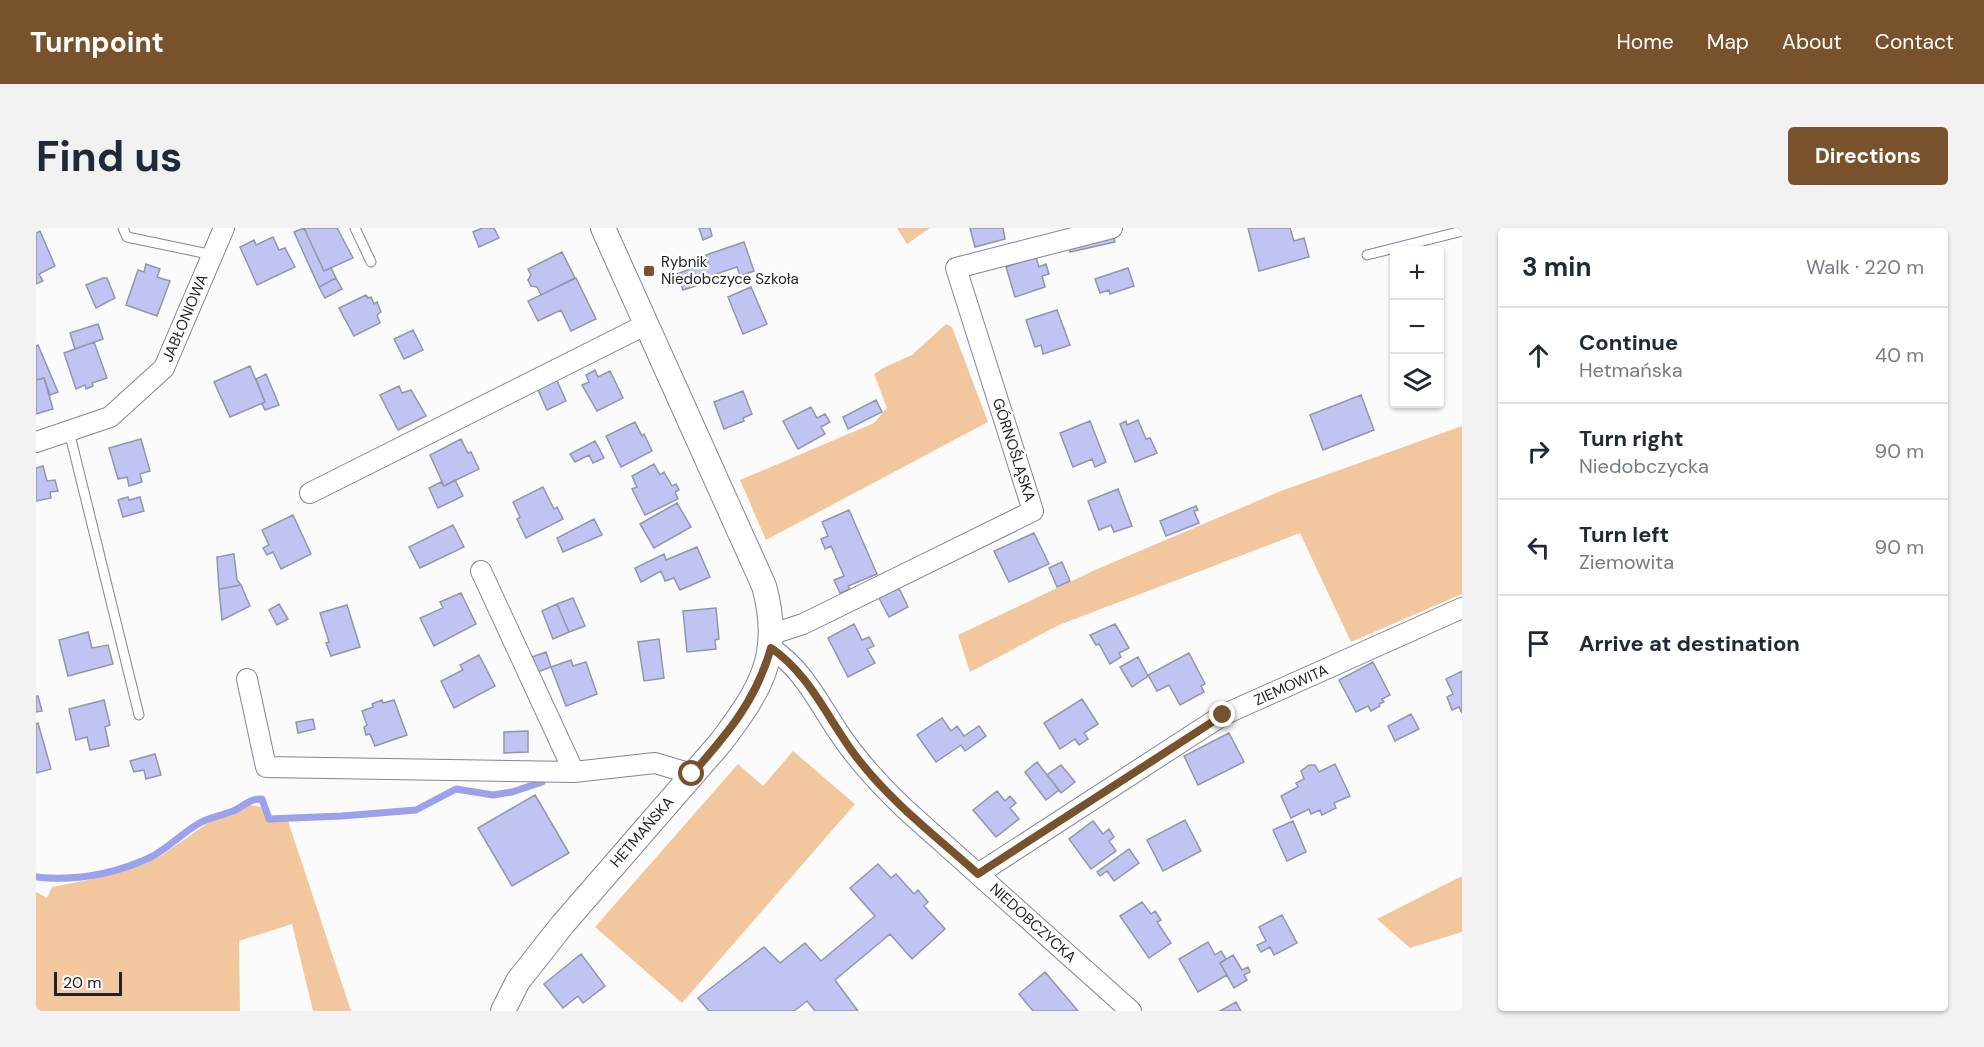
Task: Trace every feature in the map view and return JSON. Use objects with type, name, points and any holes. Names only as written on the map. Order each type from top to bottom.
[{"type":"street","name":"JABŁONIOWA","points":[[36,442],[110,417],[164,368],[224,228]]},
{"type":"street","points":[[603,228],[759,575],[772,619],[771,641]]},
{"type":"street","name":"GÓRNOŚLĄSKA","points":[[771,641],[1033,511],[956,268],[1112,228]]},
{"type":"street","points":[[310,494],[645,324]]},
{"type":"street","points":[[481,571],[574,772]]},
{"type":"street","name":"ZIEMOWITA","points":[[978,874],[1223,715],[1462,608]]},
{"type":"street","name":"HETMAŃSKA","points":[[503,1011],[518,981],[742,713],[764,673],[771,641]]},
{"type":"street","name":"NIEDOBCZYCKA","points":[[771,641],[815,694],[839,734],[879,783],[905,810],[1131,1011]]},
{"type":"street","points":[[247,679],[266,767],[574,772],[655,764],[692,774]]},
{"type":"lane","points":[[123,228],[127,237],[213,255]]},
{"type":"lane","points":[[355,228],[371,262]]},
{"type":"lane","points":[[1367,255],[1462,231]]},
{"type":"lane","points":[[69,431],[139,715]]},
{"type":"shaded area","points":[[897,228],[930,228],[907,244]]},
{"type":"shaded area","points":[[946,324],[952,327],[988,422],[766,540],[740,480],[874,423],[887,408],[874,374],[912,355]]},
{"type":"shaded area","points":[[1462,426],[1462,594],[1351,642],[1300,533],[1059,625],[970,672],[958,635],[1095,570],[1281,491]]},
{"type":"shaded area","points":[[793,751],[855,804],[682,1003],[595,927],[738,764],[763,786]]},
{"type":"shaded area","points":[[250,805],[261,807],[268,822],[288,821],[351,1011],[313,1011],[292,924],[239,941],[240,1011],[36,1011],[36,892],[47,898],[52,887],[98,878],[145,864],[211,821],[233,815]]},
{"type":"shaded area","points":[[1462,876],[1462,932],[1410,948],[1377,919]]},
{"type":"building","points":[[304,228],[324,271],[331,268],[336,278],[319,287],[294,232]]},
{"type":"building","points":[[304,228],[337,228],[353,258],[324,271]]},
{"type":"building","points":[[482,228],[494,228],[499,238],[479,247],[473,232]]},
{"type":"building","points":[[699,228],[710,228],[712,236],[703,240]]},
{"type":"building","points":[[970,228],[1003,228],[1005,239],[975,247]]},
{"type":"building","points":[[1248,228],[1290,228],[1294,241],[1304,238],[1309,257],[1259,271]]},
{"type":"building","points":[[1108,230],[1110,239],[1114,238],[1115,242],[1070,252],[1067,238]]},
{"type":"building","points":[[40,231],[55,266],[39,274],[43,281],[36,284],[36,233]]},
{"type":"building","points":[[273,237],[279,250],[285,248],[295,267],[257,285],[240,247],[254,240],[256,245]]},
{"type":"building","points":[[744,242],[754,271],[740,276],[737,267],[713,275],[714,280],[683,290],[677,274],[708,262],[706,255]]},
{"type":"building","points":[[562,252],[575,278],[541,295],[537,287],[531,286],[528,280],[531,275],[528,269]]},
{"type":"building","points":[[1036,257],[1039,267],[1046,264],[1049,274],[1042,276],[1045,287],[1015,297],[1006,267]]},
{"type":"building","points":[[146,264],[160,269],[157,277],[170,281],[157,316],[126,305],[138,270],[144,272]]},
{"type":"building","points":[[1128,268],[1134,286],[1110,294],[1109,290],[1100,293],[1095,279]]},
{"type":"building","points":[[107,278],[115,298],[96,308],[86,285]]},
{"type":"building","points":[[336,278],[342,289],[325,298],[319,287]]},
{"type":"building","points":[[576,278],[596,319],[571,331],[561,310],[538,321],[528,301]]},
{"type":"building","points":[[751,287],[767,324],[743,334],[728,297]]},
{"type":"building","points":[[366,295],[368,298],[371,297],[374,304],[377,302],[381,312],[377,315],[380,323],[354,336],[339,308]]},
{"type":"building","points":[[1057,310],[1070,345],[1043,354],[1041,345],[1035,347],[1026,320]]},
{"type":"building","points":[[98,324],[103,339],[75,349],[70,333]]},
{"type":"building","points":[[413,330],[423,350],[404,359],[394,339]]},
{"type":"building","points":[[94,342],[107,378],[92,383],[93,386],[86,389],[85,385],[76,389],[64,353]]},
{"type":"building","points":[[38,345],[58,392],[50,395],[44,378],[36,380],[36,346]]},
{"type":"building","points":[[250,366],[265,402],[230,417],[214,382]]},
{"type":"building","points":[[595,370],[598,377],[610,371],[623,398],[597,411],[582,385],[589,382],[586,375]]},
{"type":"building","points":[[266,374],[279,405],[265,410],[262,404],[265,402],[256,379]]},
{"type":"building","points":[[555,376],[566,401],[547,410],[536,385]]},
{"type":"building","points":[[44,378],[53,409],[36,414],[36,380]]},
{"type":"building","points":[[399,386],[402,393],[411,390],[426,416],[398,430],[380,395]]},
{"type":"building","points":[[743,391],[752,414],[743,418],[744,421],[724,429],[714,402]]},
{"type":"building","points":[[1361,395],[1374,430],[1323,450],[1310,415]]},
{"type":"building","points":[[876,400],[882,412],[848,429],[843,417]]},
{"type":"building","points":[[811,407],[817,418],[825,414],[830,422],[821,427],[825,434],[798,449],[783,421]]},
{"type":"building","points":[[1138,420],[1146,439],[1150,438],[1157,453],[1135,462],[1120,424],[1126,421],[1127,425]]},
{"type":"building","points":[[1090,421],[1106,462],[1095,467],[1092,459],[1073,467],[1060,433]]},
{"type":"building","points":[[635,422],[652,451],[621,467],[606,436]]},
{"type":"building","points":[[141,439],[150,471],[140,474],[142,482],[129,486],[127,477],[118,479],[109,448]]},
{"type":"building","points":[[461,439],[468,453],[471,452],[479,469],[444,486],[430,455]]},
{"type":"building","points":[[595,441],[604,458],[593,463],[589,455],[575,462],[570,454]]},
{"type":"building","points":[[654,464],[660,475],[664,472],[672,486],[676,484],[679,490],[675,492],[678,499],[645,515],[632,489],[637,487],[632,476]]},
{"type":"building","points":[[43,466],[47,481],[55,480],[58,491],[50,492],[51,498],[36,501],[36,468]]},
{"type":"building","points":[[455,480],[463,496],[438,508],[429,488],[441,482],[444,486]]},
{"type":"building","points":[[543,487],[554,509],[557,507],[563,519],[526,538],[517,519],[520,517],[513,502]]},
{"type":"building","points":[[1118,489],[1132,526],[1114,532],[1111,525],[1099,530],[1088,501]]},
{"type":"building","points":[[128,497],[129,500],[140,497],[144,511],[123,517],[118,500]]},
{"type":"building","points":[[677,503],[691,527],[654,548],[640,524]]},
{"type":"building","points":[[1196,506],[1198,510],[1194,511],[1199,523],[1166,536],[1160,521]]},
{"type":"building","points":[[849,510],[877,574],[848,586],[850,589],[840,593],[834,580],[844,576],[831,546],[825,549],[821,539],[828,536],[822,522]]},
{"type":"building","points":[[293,515],[311,554],[281,569],[273,552],[267,555],[263,548],[269,545],[262,530]]},
{"type":"building","points":[[594,519],[602,535],[563,552],[557,538]]},
{"type":"building","points":[[453,525],[464,547],[420,568],[409,547]]},
{"type":"building","points":[[1034,533],[1049,564],[1009,582],[994,551]]},
{"type":"building","points":[[697,547],[710,577],[680,590],[674,578],[665,581],[661,571],[641,582],[635,568],[664,554],[666,560]]},
{"type":"building","points":[[234,554],[237,580],[241,585],[219,589],[217,557]]},
{"type":"building","points":[[1062,562],[1070,581],[1057,587],[1049,568]]},
{"type":"building","points":[[897,584],[908,607],[889,617],[877,594]]},
{"type":"building","points":[[241,585],[250,606],[222,620],[219,589]]},
{"type":"building","points":[[461,593],[476,624],[434,646],[420,618],[443,608],[440,602]]},
{"type":"building","points":[[573,598],[585,626],[569,632],[557,604]]},
{"type":"building","points":[[279,604],[288,619],[277,625],[269,610]]},
{"type":"building","points":[[557,604],[569,632],[553,639],[542,611]]},
{"type":"building","points":[[347,605],[360,647],[331,656],[320,613]]},
{"type":"building","points":[[716,608],[719,639],[715,640],[716,649],[687,652],[683,611]]},
{"type":"building","points":[[854,624],[862,640],[869,637],[874,646],[867,649],[875,663],[848,677],[828,638]]},
{"type":"building","points":[[1115,624],[1129,648],[1119,653],[1121,657],[1110,664],[1099,644],[1096,645],[1090,635]]},
{"type":"building","points":[[88,632],[92,648],[108,645],[113,664],[68,676],[59,640]]},
{"type":"building","points":[[659,639],[664,678],[644,681],[638,642]]},
{"type":"building","points":[[546,652],[551,667],[537,672],[532,657]]},
{"type":"building","points":[[1189,653],[1205,684],[1201,686],[1204,692],[1180,705],[1169,685],[1157,691],[1148,675]]},
{"type":"building","points":[[479,655],[495,686],[454,708],[441,681],[463,670],[460,665]]},
{"type":"building","points":[[1138,657],[1148,676],[1132,687],[1120,667]]},
{"type":"building","points":[[571,660],[573,666],[586,662],[597,694],[566,706],[551,667]]},
{"type":"building","points":[[1373,662],[1390,695],[1382,699],[1384,702],[1371,711],[1368,706],[1356,712],[1339,680]]},
{"type":"building","points":[[1462,671],[1462,713],[1459,707],[1452,710],[1447,697],[1453,694],[1446,679]]},
{"type":"building","points":[[36,696],[38,696],[42,711],[36,712]]},
{"type":"building","points":[[1082,699],[1098,724],[1084,733],[1088,739],[1079,745],[1075,739],[1060,749],[1044,723]]},
{"type":"building","points":[[104,700],[110,725],[105,727],[109,746],[90,750],[87,737],[76,740],[69,709]]},
{"type":"building","points":[[382,700],[383,703],[394,700],[407,735],[375,746],[370,734],[366,735],[364,727],[367,725],[362,711]]},
{"type":"building","points":[[1411,714],[1419,729],[1395,741],[1388,726]]},
{"type":"building","points":[[942,718],[951,731],[957,726],[964,736],[979,726],[986,736],[965,751],[961,745],[936,762],[917,735]]},
{"type":"building","points":[[313,719],[315,729],[298,733],[296,722]]},
{"type":"building","points":[[38,723],[51,769],[36,773],[36,724]]},
{"type":"building","points":[[528,731],[528,752],[504,753],[504,732]]},
{"type":"building","points":[[1229,733],[1244,762],[1198,785],[1184,756]]},
{"type":"building","points":[[155,754],[161,775],[146,779],[144,770],[134,772],[130,761]]},
{"type":"building","points":[[1037,762],[1059,790],[1046,800],[1025,772]]},
{"type":"building","points":[[1335,764],[1350,796],[1334,803],[1336,808],[1322,815],[1320,810],[1311,814],[1309,809],[1291,818],[1281,796],[1298,787],[1296,783],[1304,779],[1301,771],[1309,765],[1315,765],[1319,772]]},
{"type":"building","points":[[1061,765],[1075,782],[1061,793],[1047,775]]},
{"type":"building","points":[[997,791],[1005,801],[1010,796],[1016,803],[1010,808],[1019,819],[996,837],[973,810]]},
{"type":"building","points":[[535,795],[569,853],[512,886],[478,828]]},
{"type":"building","points":[[1185,820],[1201,851],[1163,871],[1147,840]]},
{"type":"building","points":[[1093,821],[1103,834],[1109,829],[1114,837],[1109,841],[1116,851],[1091,869],[1069,839]]},
{"type":"building","points":[[1293,821],[1306,852],[1287,861],[1273,830]]},
{"type":"building","points":[[1129,849],[1139,863],[1114,881],[1107,871],[1100,876],[1097,872]]},
{"type":"building","points":[[878,864],[891,878],[896,874],[914,894],[918,890],[928,902],[924,906],[945,929],[912,959],[890,934],[835,980],[858,1011],[815,1011],[807,1001],[794,1011],[709,1011],[698,998],[764,947],[780,963],[805,943],[821,961],[875,916],[850,888]]},
{"type":"building","points":[[1142,902],[1151,914],[1155,911],[1161,920],[1157,922],[1171,943],[1149,958],[1120,916]]},
{"type":"building","points":[[1282,915],[1297,943],[1274,955],[1270,947],[1261,952],[1257,945],[1266,941],[1259,927]]},
{"type":"building","points":[[1208,942],[1215,955],[1221,951],[1226,959],[1220,963],[1227,975],[1198,992],[1179,959]]},
{"type":"building","points":[[581,954],[605,986],[583,1003],[578,996],[563,1008],[544,984]]},
{"type":"building","points":[[1233,955],[1242,970],[1248,967],[1250,972],[1244,975],[1247,980],[1234,988],[1220,963]]},
{"type":"building","points":[[1045,972],[1078,1011],[1033,1011],[1019,994]]},
{"type":"building","points":[[1236,1002],[1241,1011],[1220,1011]]},
{"type":"waterway","points":[[36,877],[79,877],[136,864],[156,854],[202,822],[258,799],[262,799],[269,819],[342,816],[416,810],[456,789],[493,795],[512,792],[542,782]]},
{"type":"place","name":"Rybnik Niedobczyce Szkoła","points":[[649,271]]},
{"type":"route","points":[[692,774],[721,742],[742,713],[764,673],[771,648],[785,657],[797,670],[815,694],[839,734],[879,783],[905,810],[978,874],[1223,715]]}]
